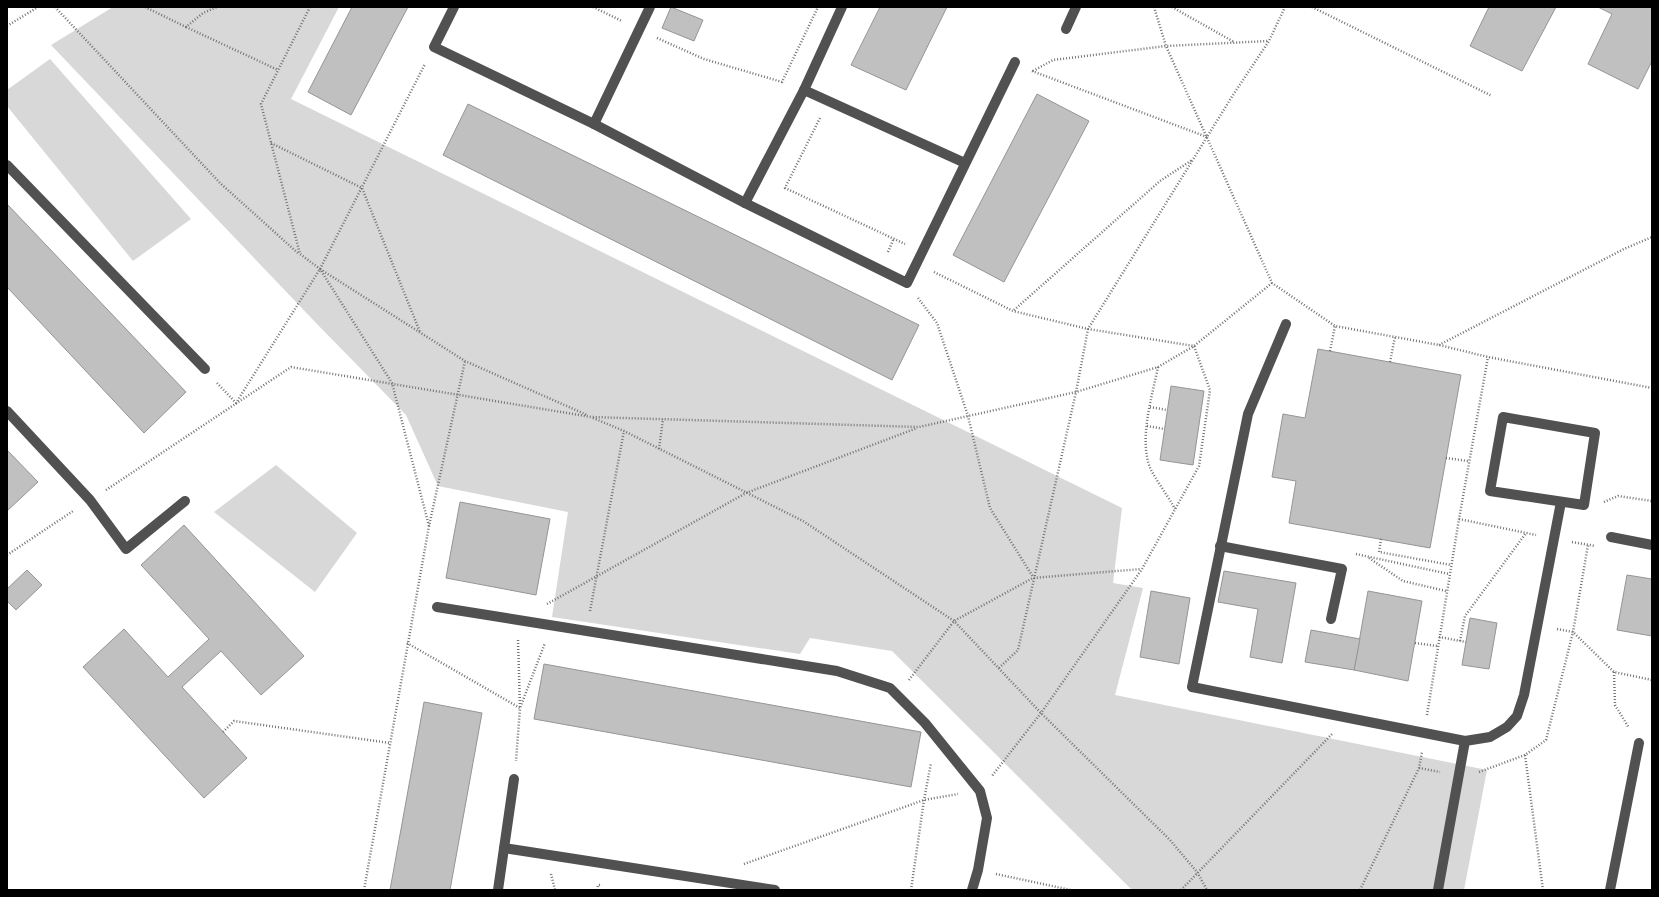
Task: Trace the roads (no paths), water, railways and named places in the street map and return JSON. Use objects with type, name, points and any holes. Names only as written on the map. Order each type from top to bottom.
[{"type":"lane","points":[[454,7],[434,47],[594,124],[746,203],[907,283],[1015,62]]},
{"type":"lane","points":[[594,124],[650,7]]},
{"type":"lane","points":[[746,203],[804,90],[842,7]]},
{"type":"lane","points":[[1066,29],[1076,7]]},
{"type":"lane","points":[[804,90],[965,163]]},
{"type":"lane","points":[[7,165],[205,369]]},
{"type":"lane","points":[[1286,324],[1248,414],[1192,687],[1465,740],[1490,737],[1507,727],[1517,716],[1524,696],[1561,502]]},
{"type":"lane","points":[[7,411],[90,500],[126,549],[185,501]]},
{"type":"lane","points":[[1503,417],[1595,433],[1584,505],[1561,502],[1490,491],[1503,417]]},
{"type":"lane","points":[[1611,537],[1652,545]]},
{"type":"lane","points":[[1220,546],[1342,569],[1331,619]]},
{"type":"lane","points":[[437,607],[517,621],[838,671],[890,688],[925,723],[980,791],[987,818],[978,870],[972,890]]},
{"type":"lane","points":[[1438,890],[1465,740]]},
{"type":"lane","points":[[1610,890],[1639,743]]},
{"type":"lane","points":[[498,890],[514,779]]},
{"type":"lane","points":[[504,848],[775,890]]}]
